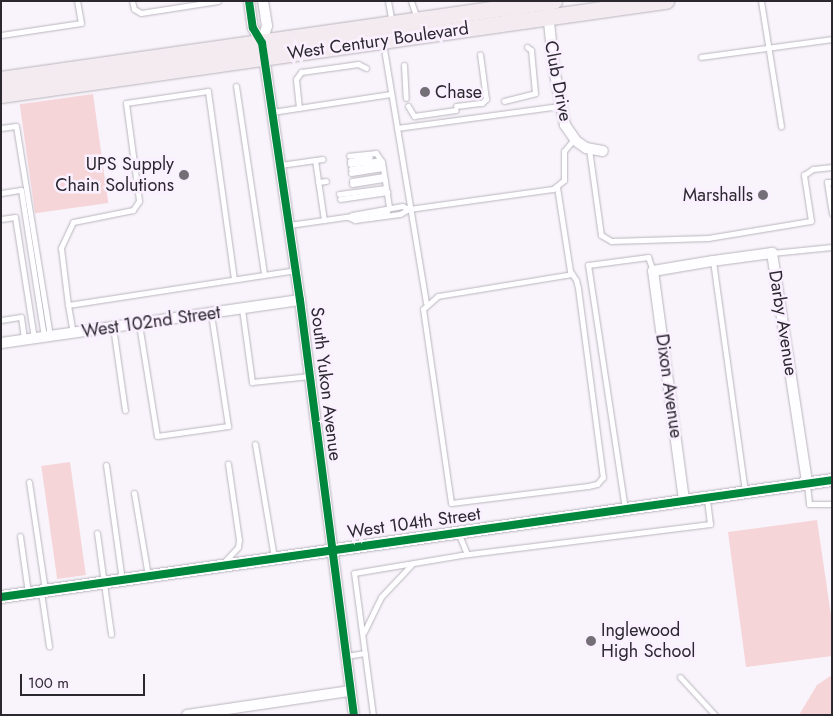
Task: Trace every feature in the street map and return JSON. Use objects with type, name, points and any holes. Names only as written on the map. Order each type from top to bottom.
[{"type":"main road","name":"West Century Boulevard","points":[[1,80],[263,50],[383,40],[545,5],[554,1]]},
{"type":"main road","name":"West Century Boulevard","points":[[1,95],[263,50],[473,10],[545,5],[666,1]]},
{"type":"street","points":[[249,1],[253,28],[263,50]]},
{"type":"street","points":[[263,1],[266,26],[263,50]]},
{"type":"street","name":"Club Drive","points":[[545,5],[560,106],[565,125],[574,138],[590,149],[603,151]]},
{"type":"street","name":"South Yukon Avenue","points":[[263,50],[296,270],[354,715]]},
{"type":"street","name":"Darby Avenue","points":[[653,271],[772,252],[807,483]]},
{"type":"street","name":"Dixon Avenue","points":[[653,271],[684,500]]},
{"type":"street","name":"West 102nd Street","points":[[1,343],[300,300]]},
{"type":"street","name":"West 104th Street","points":[[1,597],[832,480]]},
{"type":"street","points":[[187,715],[350,691]]},
{"type":"lane","points":[[1,34],[81,23],[78,1]]},
{"type":"lane","points":[[132,1],[134,9],[141,13],[218,1]]},
{"type":"lane","points":[[388,1],[392,25]]},
{"type":"lane","points":[[410,1],[418,21]]},
{"type":"lane","points":[[761,1],[781,126]]},
{"type":"lane","points":[[701,57],[832,39]]},
{"type":"lane","points":[[383,40],[409,209],[426,302],[423,309],[451,503],[588,486],[597,484],[604,471],[578,288],[572,274],[556,187]]},
{"type":"lane","points":[[504,101],[535,93],[531,50],[527,47]]},
{"type":"lane","points":[[408,106],[414,116],[482,103],[486,99],[480,54]]},
{"type":"lane","points":[[299,108],[296,79],[301,72],[358,64],[366,68]]},
{"type":"lane","points":[[404,65],[406,98]]},
{"type":"lane","points":[[236,86],[264,274]]},
{"type":"lane","points":[[73,332],[61,248],[73,222],[133,210],[139,201],[126,103],[208,91],[234,279]]},
{"type":"lane","points":[[272,112],[392,94]]},
{"type":"lane","points":[[396,128],[560,106]]},
{"type":"lane","points":[[1,128],[16,126],[38,338]]},
{"type":"lane","points":[[348,217],[355,220],[400,214],[409,209],[556,187],[564,180],[564,152],[574,138]]},
{"type":"lane","points":[[590,149],[601,235],[611,241],[708,238],[811,221],[804,175],[813,169],[832,167]]},
{"type":"lane","points":[[280,165],[317,175],[325,174]]},
{"type":"lane","points":[[382,168],[389,207]]},
{"type":"lane","points":[[351,171],[382,168]]},
{"type":"lane","points":[[351,171],[382,168]]},
{"type":"lane","points":[[351,171],[382,168]]},
{"type":"lane","points":[[317,175],[325,174]]},
{"type":"lane","points":[[317,175],[325,174]]},
{"type":"lane","points":[[317,175],[324,220]]},
{"type":"lane","points":[[832,182],[827,182],[832,214]]},
{"type":"lane","points":[[1,193],[21,190],[38,338]]},
{"type":"lane","points":[[340,197],[386,190]]},
{"type":"lane","points":[[321,200],[328,198]]},
{"type":"lane","points":[[289,225],[348,217],[358,212],[389,207],[402,206],[409,209]]},
{"type":"lane","points":[[1,219],[16,217],[38,338]]},
{"type":"lane","points":[[772,252],[832,247]]},
{"type":"lane","points":[[625,509],[588,265],[648,257],[653,271]]},
{"type":"lane","points":[[712,261],[745,492]]},
{"type":"lane","points":[[68,306],[296,270]]},
{"type":"lane","points":[[426,302],[438,296],[572,274]]},
{"type":"lane","points":[[242,309],[252,382],[310,376]]},
{"type":"lane","points":[[139,323],[157,436],[228,426],[211,313]]},
{"type":"lane","points":[[1,320],[21,318],[38,338]]},
{"type":"lane","points":[[113,327],[125,410]]},
{"type":"lane","points":[[255,444],[274,558]]},
{"type":"lane","points":[[228,464],[239,540],[238,547],[227,559],[228,565]]},
{"type":"lane","points":[[106,465],[122,580]]},
{"type":"lane","points":[[29,482],[49,646]]},
{"type":"lane","points":[[807,483],[809,504],[832,504]]},
{"type":"lane","points":[[134,493],[148,577]]},
{"type":"lane","points":[[373,715],[354,573],[467,554],[710,524],[707,497]]},
{"type":"lane","points":[[458,532],[467,554]]},
{"type":"lane","points":[[97,533],[111,634]]},
{"type":"lane","points":[[20,536],[28,593]]},
{"type":"lane","points":[[363,637],[376,605],[413,563]]},
{"type":"lane","points":[[345,656],[365,653]]},
{"type":"lane","points":[[680,677],[715,715]]},
{"type":"shaded area","points":[[93,94],[108,203],[35,213],[20,104]]},
{"type":"shaded area","points":[[70,462],[86,575],[57,579],[41,466]]},
{"type":"shaded area","points":[[817,520],[832,622],[832,656],[746,667],[728,532]]},
{"type":"shaded area","points":[[832,675],[832,715],[799,715],[817,685]]},
{"type":"cycle path","points":[[249,1],[253,28],[262,43],[300,300],[354,715]]},
{"type":"cycle path","points":[[1,597],[832,480]]},
{"type":"place","name":"Chase","points":[[425,92]]},
{"type":"place","name":"UPS Supply Chain Solutions","points":[[184,175]]},
{"type":"place","name":"Marshalls","points":[[763,195]]},
{"type":"place","name":"Inglewood High School","points":[[591,641]]}]
